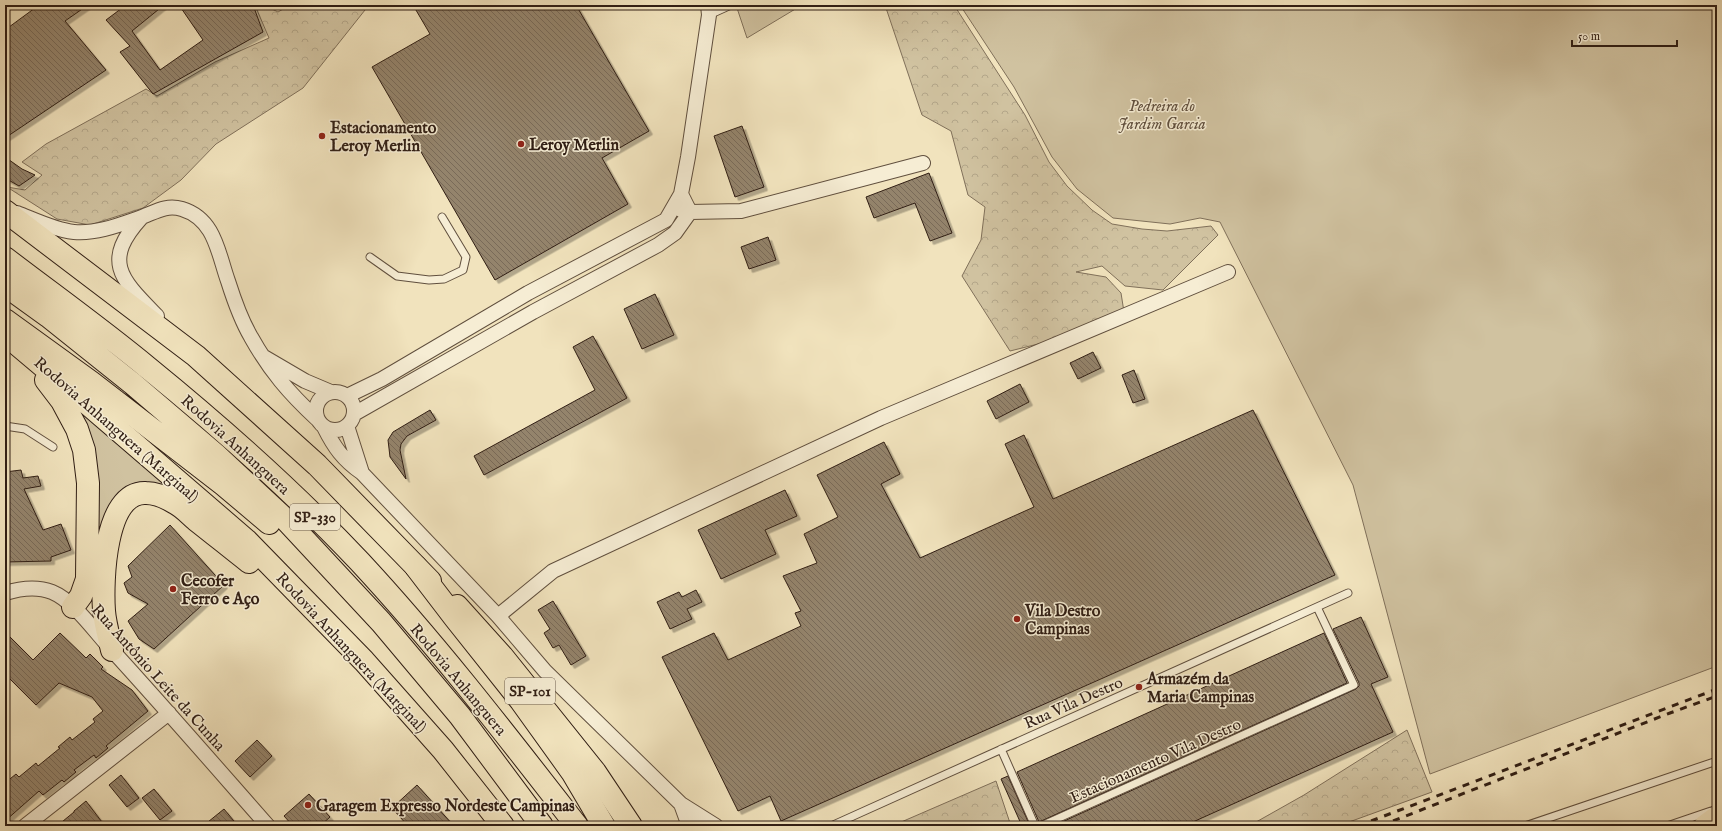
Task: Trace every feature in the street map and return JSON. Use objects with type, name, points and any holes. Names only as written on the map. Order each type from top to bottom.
[{"type":"highway","points":[[5,210],[196,356],[317,465],[416,568],[521,701],[572,772],[604,826]]},
{"type":"highway","name":"Rodovia Anhanguera","points":[[5,258],[146,365],[234,440],[303,505],[360,562],[439,652],[577,826]]},
{"type":"highway","name":"Rodovia Anhanguera","points":[[5,285],[48,316],[133,384],[215,454],[287,521],[381,622],[460,716],[542,826]]},
{"type":"highway","points":[[5,320],[92,383],[224,485],[306,554],[381,622]]},
{"type":"highway","points":[[5,335],[62,401],[77,429],[84,450],[88,483],[87,579],[81,596],[73,607]]},
{"type":"highway","name":"Rodovia Anhanguera (Marginal)","points":[[5,335],[81,398],[246,540],[345,641],[443,750],[503,826]]},
{"type":"highway","points":[[112,650],[104,612],[104,575],[110,533],[117,512],[128,499],[136,494],[146,493],[159,495],[175,503],[345,641]]},
{"type":"highway","name":"SP-101","points":[[416,568],[458,607],[502,656],[595,772],[631,826]]},
{"type":"highway","points":[[1705,826],[1717,818]]},
{"type":"street","points":[[347,396],[382,379],[528,293],[666,220],[674,209],[681,194],[688,156],[708,10]]},
{"type":"street","points":[[674,209],[690,212],[741,211],[922,163]]},
{"type":"street","points":[[681,194],[690,212]]},
{"type":"street","points":[[5,210],[56,228],[74,232],[108,228],[141,218],[168,206],[195,214],[204,222],[216,242],[227,281],[240,314],[251,337],[276,377],[321,423],[336,430],[347,426],[354,414],[533,312],[676,234],[690,212]]},
{"type":"street","points":[[141,218],[124,240],[119,253],[119,265],[122,274],[126,283],[134,293],[196,356]]},
{"type":"street","points":[[498,616],[553,571],[881,418],[1228,272]]},
{"type":"street","points":[[264,357],[305,381],[331,392],[337,392],[347,396],[354,407],[354,414]]},
{"type":"street","points":[[331,392],[320,399],[316,412],[334,447],[349,464],[362,472],[498,616],[545,671],[682,804],[716,826]]},
{"type":"street","points":[[347,426],[362,472]]},
{"type":"street","name":"Rua Antônio Leite da Cunha","points":[[5,592],[16,589],[32,588],[53,593],[73,607],[169,713],[268,826]]},
{"type":"street","points":[[25,826],[169,713]]},
{"type":"street","points":[[682,804],[689,826]]},
{"type":"lane","points":[[708,10],[731,5]]},
{"type":"lane","points":[[370,257],[397,276],[429,280],[444,279],[463,270],[466,257],[442,217]]},
{"type":"lane","points":[[5,426],[25,429],[53,447]]},
{"type":"lane","name":"Rua Vila Destro","points":[[831,826],[1348,593]]},
{"type":"lane","name":"Estacionamento Vila Destro","points":[[1041,826],[1354,685],[1317,607]]},
{"type":"lane","points":[[1001,750],[1036,826]]},
{"type":"lane","points":[[1525,826],[1717,761]]},
{"type":"lane","points":[[1667,826],[1717,810]]},
{"type":"green space","points":[[290,5],[369,5],[303,88],[216,144],[181,180],[143,208],[90,225],[57,219],[7,187],[25,190],[42,175],[22,162],[46,144],[146,89],[157,96],[215,62],[269,38],[257,10],[266,6],[278,12]]},
{"type":"green space","points":[[736,5],[802,5],[747,38]]},
{"type":"green space","points":[[885,5],[954,5],[1025,115],[1049,162],[1067,186],[1092,210],[1112,224],[1167,231],[1211,226],[1218,235],[1163,290],[1125,286],[1102,266],[1076,272],[1106,277],[1121,293],[1124,312],[1050,341],[1010,351],[962,276],[981,240],[985,207],[968,195],[951,131],[922,115]]},
{"type":"green space","name":"Pedreira do Jardim Garcia","points":[[960,5],[1717,5],[1717,666],[1430,774],[1353,485],[1220,222],[1200,218],[1170,224],[1113,218],[1077,189],[1052,157],[1014,87]]},
{"type":"green space","points":[[76,406],[176,492],[149,484],[137,484],[131,486],[101,566]]},
{"type":"green space","points":[[1407,730],[1432,792],[1338,826],[1249,826],[1304,795]]},
{"type":"green space","points":[[996,781],[1011,826],[892,826]]},
{"type":"building","points":[[39,5],[88,5],[65,21],[106,70],[5,138],[5,30]]},
{"type":"building","points":[[126,5],[164,5],[132,31],[160,70],[203,40],[179,5],[253,5],[263,32],[153,94],[120,52],[130,46],[106,20]]},
{"type":"building","name":"Leroy Merlin","points":[[413,5],[576,5],[649,131],[602,158],[628,204],[495,280],[372,67],[430,34]]},
{"type":"building","points":[[742,126],[764,187],[735,197],[714,136]]},
{"type":"building","points":[[5,157],[22,169],[35,175],[19,186],[5,178]]},
{"type":"building","points":[[929,173],[952,233],[930,241],[915,203],[874,218],[866,197]]},
{"type":"building","points":[[768,237],[776,260],[749,269],[741,247]]},
{"type":"building","points":[[655,294],[674,335],[642,349],[624,309]]},
{"type":"building","points":[[593,336],[627,398],[484,475],[474,456],[595,390],[573,347]]},
{"type":"building","points":[[1093,352],[1101,368],[1078,379],[1070,363]]},
{"type":"building","points":[[1134,370],[1145,399],[1133,403],[1122,375]]},
{"type":"building","points":[[1020,384],[1029,402],[996,419],[987,401]]},
{"type":"building","points":[[430,410],[436,420],[407,436],[401,444],[400,450],[406,479],[390,457],[388,440],[393,432]]},
{"type":"building","name":"Vila Destro Campinas","points":[[1253,410],[1335,575],[781,821],[770,796],[738,811],[662,657],[714,633],[728,660],[801,626],[795,613],[801,611],[783,576],[817,563],[804,534],[838,517],[817,475],[884,442],[900,474],[881,484],[920,558],[1034,507],[1005,444],[1024,435],[1053,499]]},
{"type":"building","points":[[21,470],[23,478],[38,476],[41,486],[24,489],[43,530],[61,524],[71,550],[51,557],[51,561],[5,562],[5,472]]},
{"type":"building","points":[[785,490],[797,516],[765,530],[776,554],[721,579],[698,530]]},
{"type":"building","name":"Cecofer Ferro e Aço","points":[[170,525],[224,585],[154,649],[139,639],[128,621],[148,604],[128,593],[124,583],[132,577],[128,566]]},
{"type":"building","points":[[696,590],[702,602],[687,609],[692,619],[670,629],[657,602],[679,592],[682,597]]},
{"type":"building","points":[[553,601],[586,656],[571,665],[559,645],[553,648],[544,633],[550,629],[538,610]]},
{"type":"building","points":[[1361,617],[1388,677],[1371,684],[1393,732],[1184,826],[1053,826],[1356,689],[1359,686],[1359,683],[1333,629]]},
{"type":"building","points":[[5,632],[33,660],[60,633],[86,658],[90,654],[103,667],[101,669],[132,690],[148,711],[106,746],[108,748],[96,758],[94,755],[74,770],[76,772],[64,782],[62,780],[43,795],[39,791],[5,821],[5,783],[16,774],[19,777],[36,763],[38,766],[60,748],[58,747],[70,737],[72,740],[95,722],[93,719],[103,711],[92,697],[59,683],[36,705],[5,674]]},
{"type":"building","points":[[1324,633],[1347,683],[1039,822],[1017,772]]},
{"type":"building","points":[[257,740],[272,756],[250,777],[235,761]]},
{"type":"building","points":[[121,775],[139,798],[127,807],[109,785]]},
{"type":"building","points":[[1008,776],[1030,826],[1022,826],[1001,779]]},
{"type":"building","points":[[417,785],[454,826],[408,826],[392,808]]},
{"type":"building","points":[[154,789],[172,811],[160,820],[142,798]]},
{"type":"building","name":"Garagem Expresso Nordeste Campinas","points":[[309,794],[330,817],[320,826],[293,826],[284,816]]},
{"type":"building","points":[[86,801],[105,826],[57,826],[74,812]]},
{"type":"building","points":[[224,809],[238,826],[203,826]]},
{"type":"railway","points":[[1358,826],[1717,689]]},
{"type":"railway","points":[[1380,826],[1717,696]]},
{"type":"place","name":"Estacionamento Leroy Merlin","points":[[322,136]]},
{"type":"place","name":"Leroy Merlin","points":[[521,144]]},
{"type":"place","name":"Cecofer Ferro e Aço","points":[[173,589]]},
{"type":"place","name":"Vila Destro Campinas","points":[[1017,619]]},
{"type":"place","name":"Armazém da Maria Campinas","points":[[1139,687]]},
{"type":"place","name":"Garagem Expresso Nordeste Campinas","points":[[308,805]]}]
